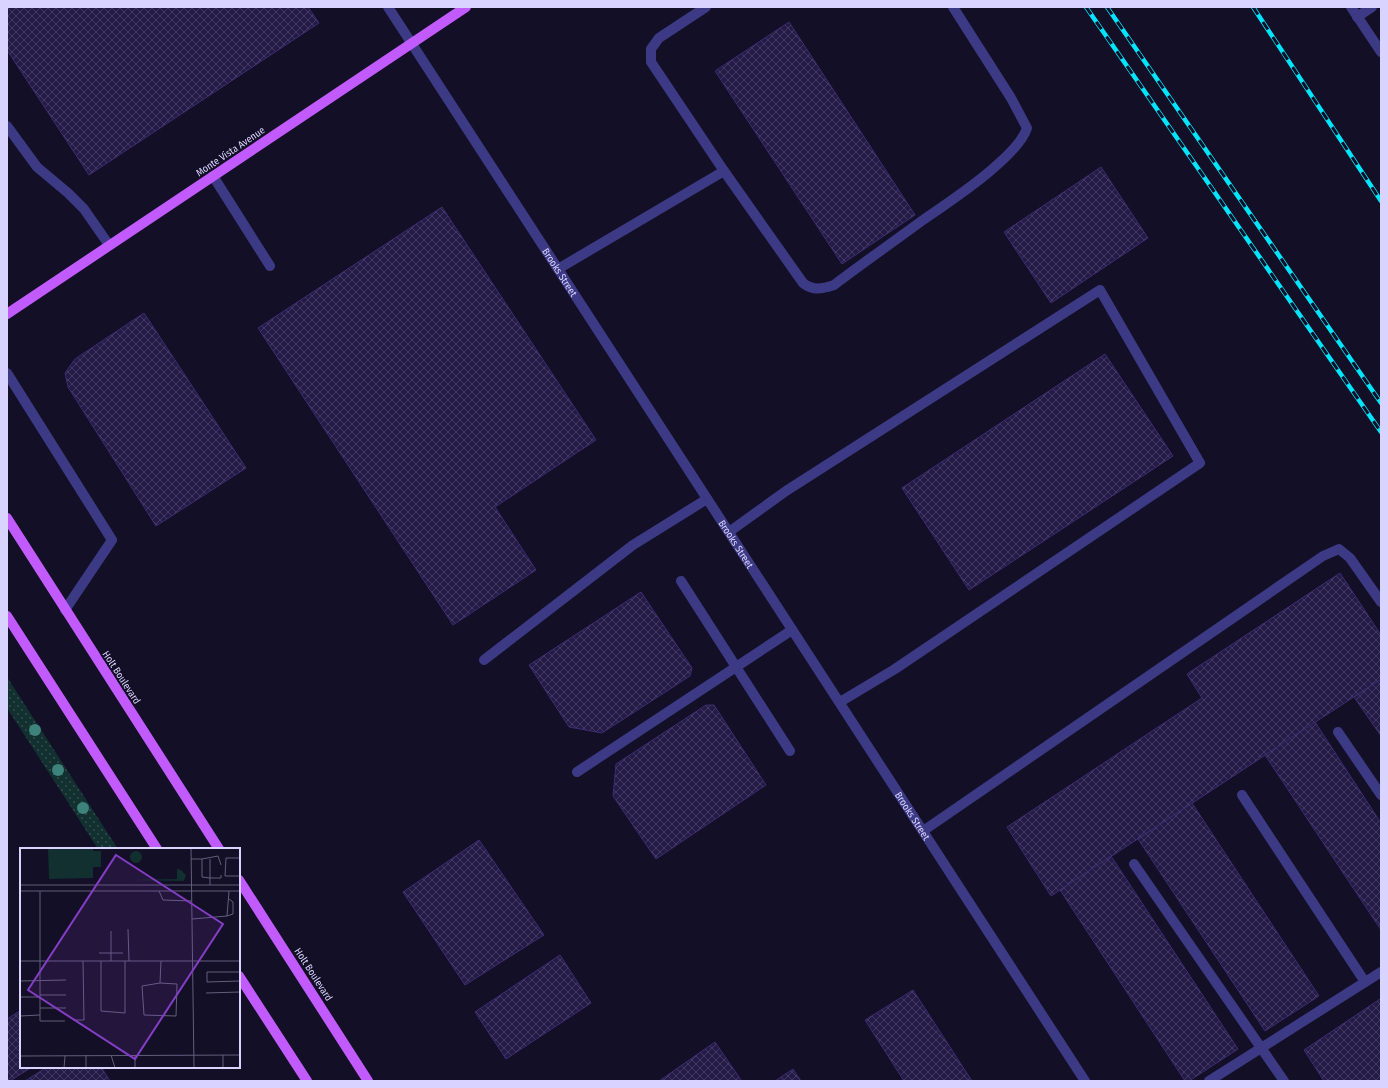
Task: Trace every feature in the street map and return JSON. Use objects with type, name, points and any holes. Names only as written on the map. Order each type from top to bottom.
[{"type":"main road","name":"Monte Vista Avenue","points":[[7,314],[466,7]]},
{"type":"main road","name":"Holt Boulevard","points":[[7,518],[218,848]]},
{"type":"main road","points":[[7,616],[156,848]]},
{"type":"main road","name":"Holt Boulevard","points":[[240,882],[368,1081]]},
{"type":"main road","points":[[240,978],[307,1081]]},
{"type":"street","name":"Brooks Street","points":[[388,7],[1085,1081]]},
{"type":"street","points":[[706,7],[659,38],[651,49],[651,62],[724,171],[803,283],[816,289],[834,285],[980,179],[1012,150],[1024,136],[1027,128],[1011,98],[953,7]]},
{"type":"street","points":[[1351,7],[1381,52]]},
{"type":"street","points":[[1358,17],[1372,7]]},
{"type":"street","points":[[7,126],[37,167],[68,193],[84,209],[110,245]]},
{"type":"street","points":[[558,269],[724,171]]},
{"type":"street","points":[[213,176],[270,266]]},
{"type":"street","points":[[729,532],[786,491],[1100,290],[1200,463],[895,669],[840,702]]},
{"type":"street","points":[[7,373],[112,540],[65,610]]},
{"type":"street","points":[[484,660],[633,545],[707,499]]},
{"type":"street","points":[[923,831],[1323,556],[1339,549],[1350,558],[1381,602]]},
{"type":"street","points":[[681,581],[790,751]]},
{"type":"street","points":[[578,772],[792,630]]},
{"type":"street","points":[[1338,732],[1381,795]]},
{"type":"street","points":[[1242,795],[1365,982]]},
{"type":"street","points":[[1134,864],[1284,1081]]},
{"type":"street","points":[[1209,1081],[1381,972]]},
{"type":"green space","points":[[7,677],[117,848],[97,848],[7,708]]},
{"type":"building","points":[[7,7],[308,7],[319,23],[89,175],[7,50]]},
{"type":"building","points":[[789,22],[915,215],[842,264],[715,71]]},
{"type":"building","points":[[1101,167],[1148,238],[1051,303],[1004,232]]},
{"type":"building","points":[[442,207],[596,440],[495,507],[536,570],[453,625],[258,328]]},
{"type":"building","points":[[144,313],[246,468],[156,526],[68,387],[65,373],[75,359]]},
{"type":"building","points":[[1105,354],[1173,456],[969,590],[902,488]]},
{"type":"building","points":[[1340,573],[1381,635],[1381,679],[1051,896],[1007,827],[1202,698],[1187,674]]},
{"type":"building","points":[[641,592],[692,668],[690,676],[602,733],[569,727],[529,665]]},
{"type":"building","points":[[1381,679],[1381,736],[1354,697]]},
{"type":"building","points":[[706,705],[714,705],[766,785],[656,859],[613,796],[616,764]]},
{"type":"building","points":[[1315,722],[1381,823],[1381,930],[1265,755]]},
{"type":"building","points":[[1192,803],[1319,996],[1265,1031],[1138,839]]},
{"type":"building","points":[[479,840],[544,935],[465,985],[403,892]]},
{"type":"building","points":[[1111,856],[1238,1049],[1189,1081],[1185,1081],[1060,890]]},
{"type":"building","points":[[560,955],[591,1003],[506,1059],[475,1012]]},
{"type":"building","points":[[913,990],[972,1081],[904,1081],[865,1020]]},
{"type":"building","points":[[1380,999],[1381,1081],[1324,1081],[1304,1050]]},
{"type":"building","points":[[20,1011],[20,1068],[30,1068],[10,1081],[7,1081],[7,1019]]},
{"type":"building","points":[[715,1042],[741,1080],[740,1081],[659,1081]]},
{"type":"building","points":[[45,1068],[102,1068],[110,1081],[25,1081]]},
{"type":"building","points":[[793,1069],[801,1081],[775,1081]]},
{"type":"railway","points":[[1086,7],[1381,432]]},
{"type":"railway","points":[[1107,7],[1381,403]]},
{"type":"railway","points":[[1253,7],[1381,201]]}]
